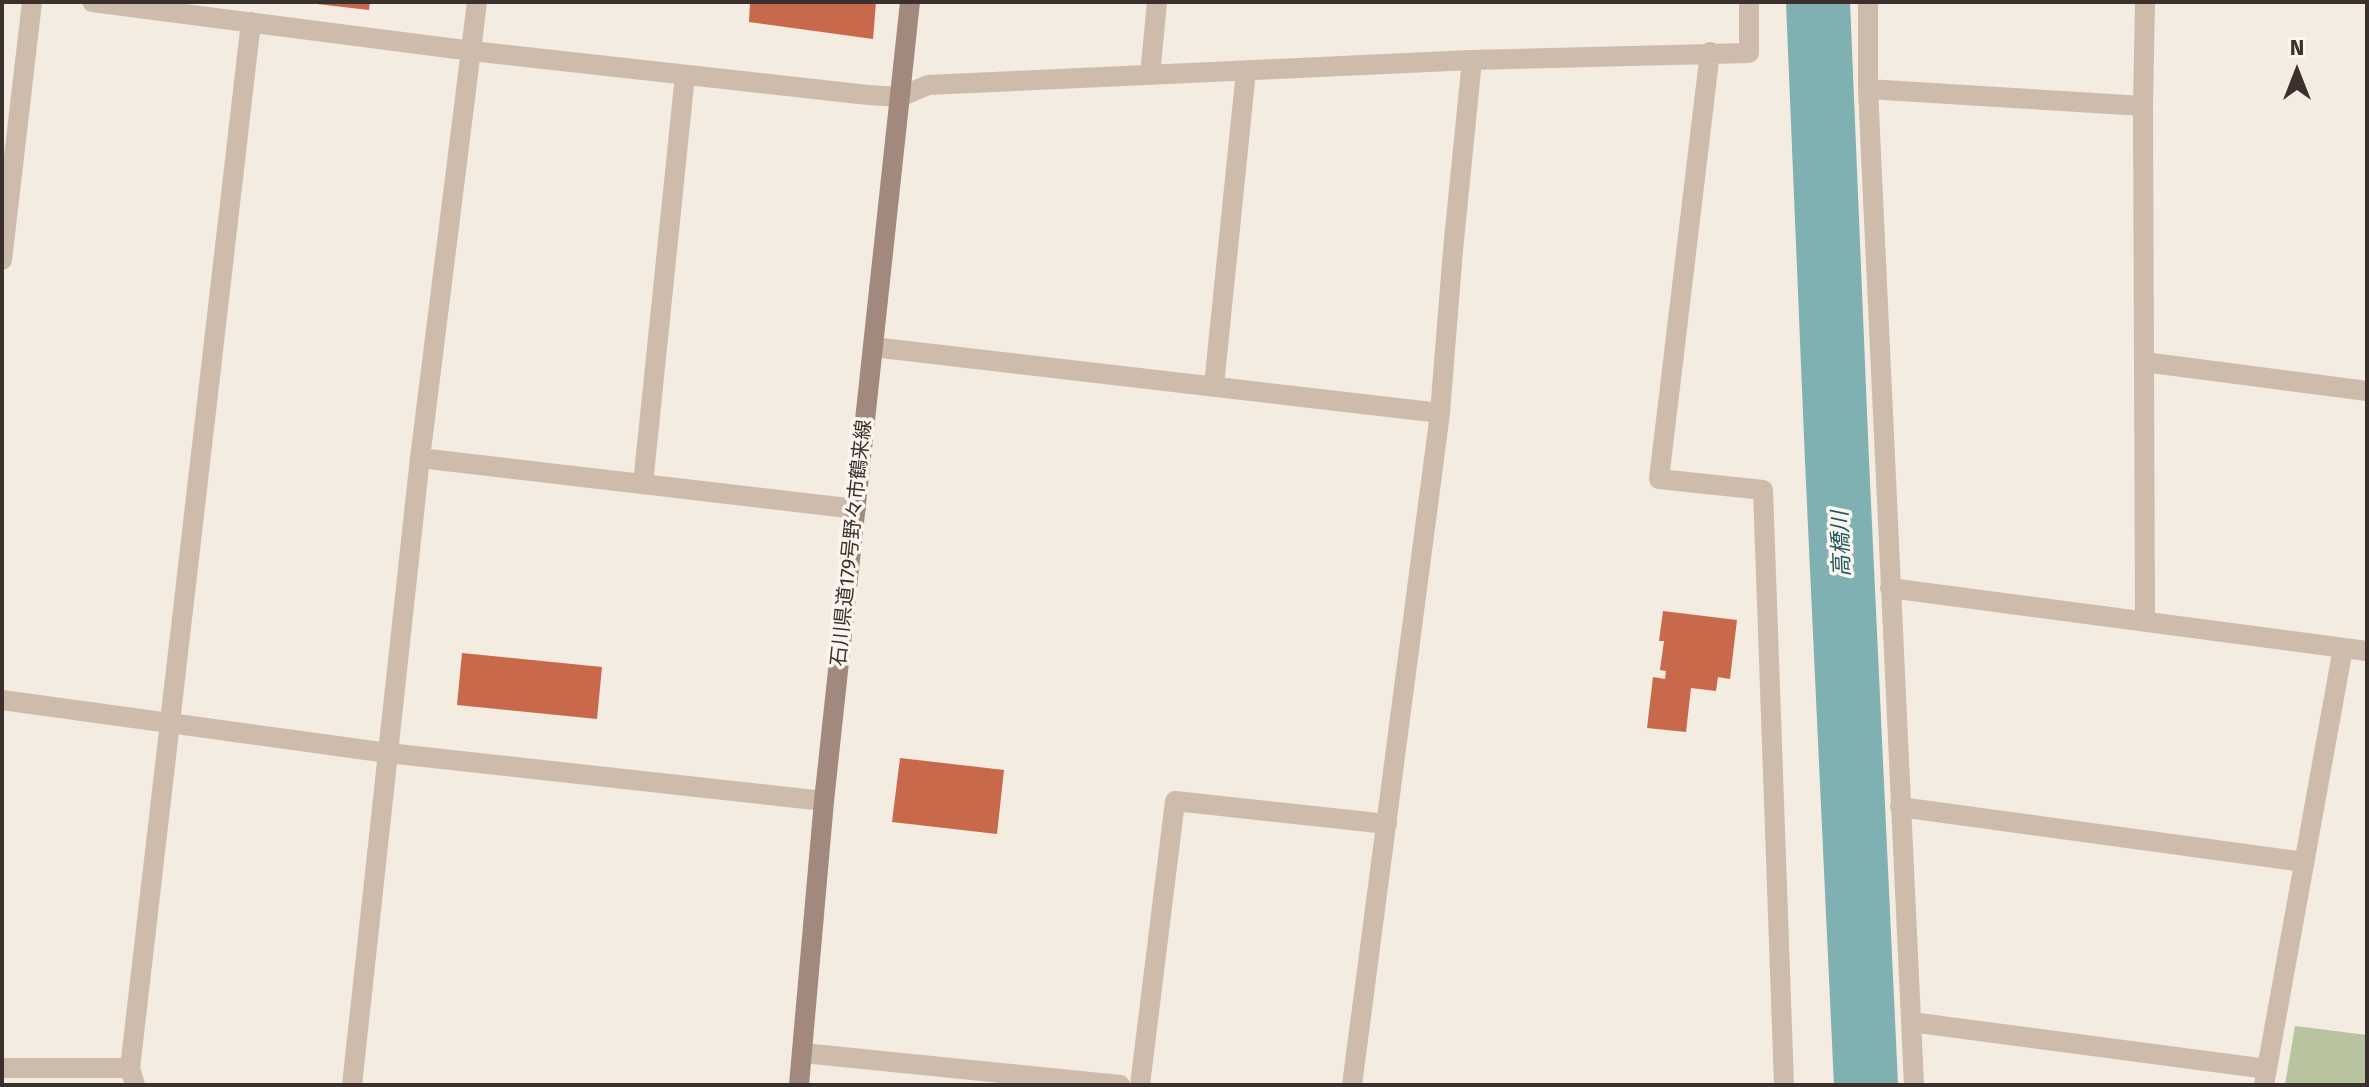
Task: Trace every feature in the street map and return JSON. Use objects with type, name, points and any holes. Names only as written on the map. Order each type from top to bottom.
[{"type":"main road","name":"石川県道179号野々市鶴来線","points":[[799,1085],[824,801],[910,2]]},
{"type":"street","points":[[2,260],[32,2]]},
{"type":"street","points":[[92,2],[472,51],[900,97],[928,85],[1472,60],[1749,53],[1749,2]]},
{"type":"street","points":[[352,1085],[420,458],[477,2]]},
{"type":"street","points":[[1150,75],[1157,2]]},
{"type":"street","points":[[1868,2],[1868,89],[1914,1085]]},
{"type":"street","points":[[2145,2],[2145,621]]},
{"type":"street","points":[[2,1068],[132,1077],[251,22]]},
{"type":"street","points":[[1710,52],[1659,479],[1763,490],[1784,1085]]},
{"type":"street","points":[[1352,1085],[1440,413],[1472,60]]},
{"type":"street","points":[[1214,385],[1246,71]]},
{"type":"street","points":[[643,484],[685,75]]},
{"type":"street","points":[[1868,89],[2143,106]]},
{"type":"street","points":[[873,347],[1440,413]]},
{"type":"street","points":[[2144,362],[2367,391]]},
{"type":"street","points":[[420,458],[856,509]]},
{"type":"street","points":[[1890,588],[2367,651]]},
{"type":"street","points":[[1911,1022],[2265,1077],[2343,648]]},
{"type":"street","points":[[2,700],[388,753],[824,801]]},
{"type":"street","points":[[1140,1085],[1175,801],[1387,824]]},
{"type":"street","points":[[1900,807],[2304,862]]},
{"type":"street","points":[[803,1053],[1120,1085]]},
{"type":"green space","points":[[2295,1026],[2367,1035],[2367,1085],[2285,1085]]},
{"type":"building","points":[[317,2],[370,2],[369,10]]},
{"type":"building","points":[[750,2],[876,2],[873,39],[749,22]]},
{"type":"building","points":[[1663,611],[1737,620],[1730,679],[1718,677],[1716,691],[1691,688],[1686,732],[1647,728],[1653,677],[1665,679],[1666,671],[1660,670],[1664,641],[1659,641]]},
{"type":"building","points":[[462,653],[602,667],[597,719],[457,705]]},
{"type":"building","points":[[900,758],[1004,770],[997,834],[892,822]]},
{"type":"waterway","name":"高橋川","points":[[1818,2],[1866,1085]]}]
